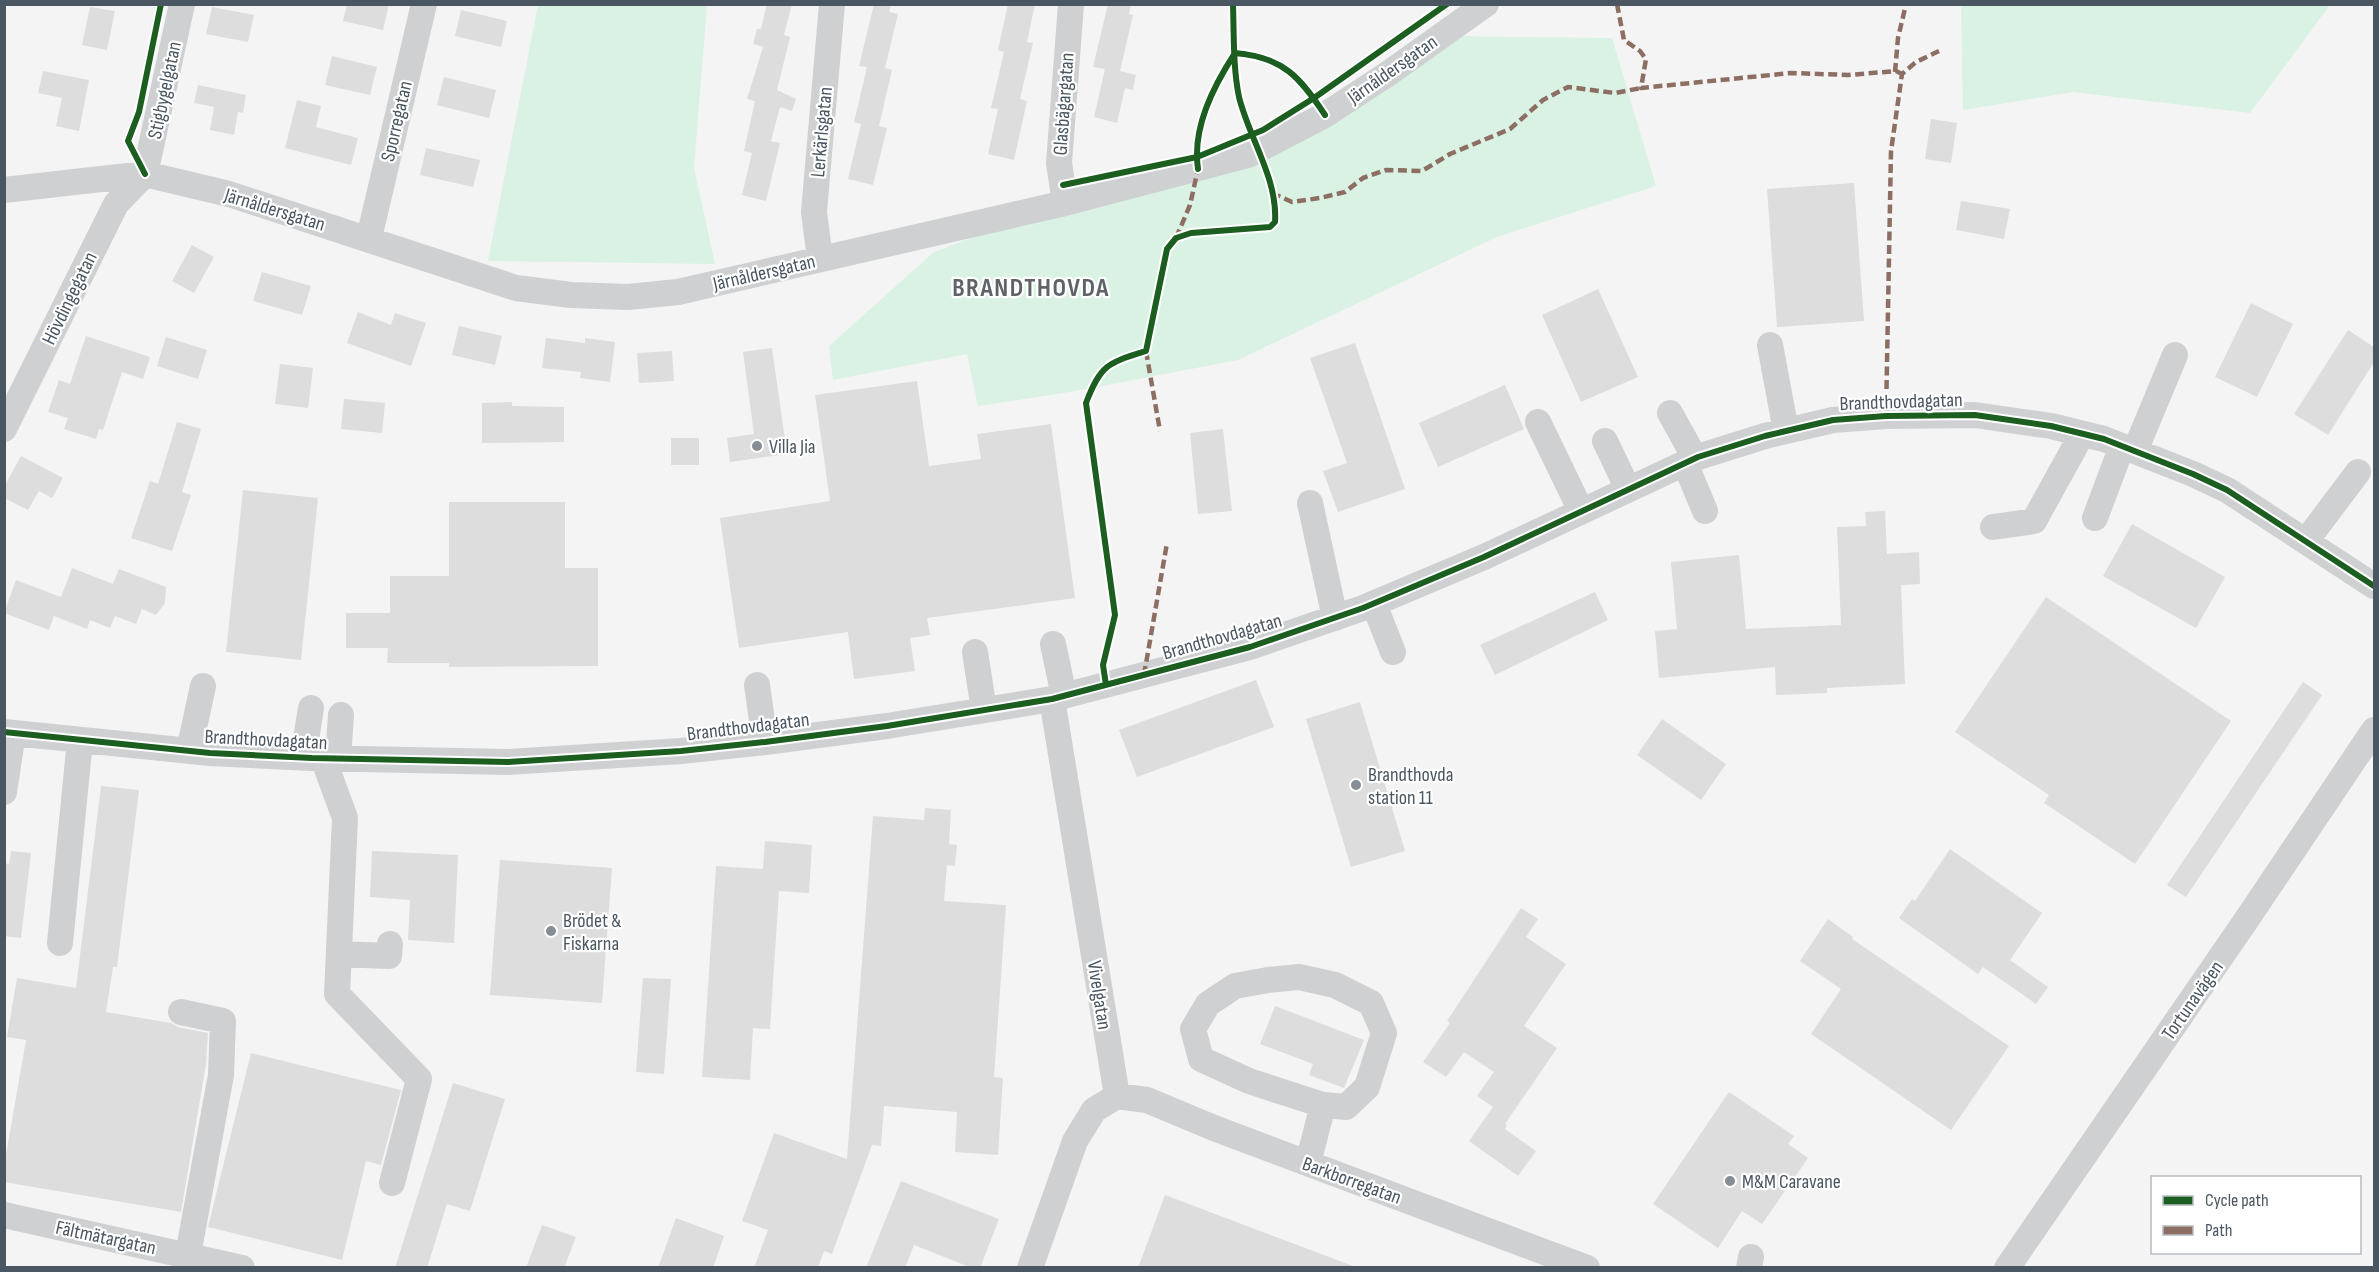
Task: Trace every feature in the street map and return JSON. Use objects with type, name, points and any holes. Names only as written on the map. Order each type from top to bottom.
[{"type":"street","name":"Stigbygelgatan","points":[[145,174],[182,4]]},
{"type":"street","name":"Sporregatan","points":[[369,238],[424,4]]},
{"type":"street","name":"Lerkärlsgatan","points":[[820,259],[814,212],[832,4]]},
{"type":"street","name":"Glasbägargatan","points":[[1065,203],[1059,163],[1071,4]]},
{"type":"street","name":"Järnåldersgatan","points":[[4,190],[145,174],[230,194],[516,288],[571,295],[628,297],[678,292],[1065,203],[1248,155],[1325,115],[1389,74],[1458,12],[1486,4]]},
{"type":"street","name":"Hövdingegatan","points":[[4,429],[116,204],[145,174]]},
{"type":"street","points":[[1770,345],[1786,431]]},
{"type":"street","points":[[2095,518],[2175,355]]},
{"type":"street","points":[[1670,412],[1690,461],[1705,511]]},
{"type":"street","name":"Brandthovdagatan","points":[[9,733],[189,751],[321,758],[508,762],[681,751],[765,742],[887,726],[1058,698],[1250,647],[1374,604],[1484,557],[1690,461],[1786,431],[1833,420],[1906,415],[1975,415],[2051,426],[2129,449],[2227,490],[2374,586]]},
{"type":"street","points":[[1538,422],[1581,511]]},
{"type":"street","points":[[1993,527],[2034,521],[2082,434]]},
{"type":"street","points":[[1605,441],[1628,489]]},
{"type":"street","points":[[2306,541],[2358,472]]},
{"type":"street","points":[[1310,503],[1335,618]]},
{"type":"street","points":[[1374,604],[1393,652]]},
{"type":"street","name":"Vivelgatan","points":[[1053,644],[1058,698],[1117,1096]]},
{"type":"street","points":[[975,652],[984,710]]},
{"type":"street","points":[[757,685],[765,742]]},
{"type":"street","points":[[189,751],[203,686]]},
{"type":"street","points":[[311,708],[321,758],[345,818],[337,994],[418,1079],[392,1183]]},
{"type":"street","points":[[321,758],[341,714]]},
{"type":"street","name":"Tortunavägen","points":[[2007,1268],[2374,730]]},
{"type":"street","points":[[4,792],[9,733]]},
{"type":"street","points":[[60,943],[80,740]]},
{"type":"street","points":[[339,954],[389,956],[390,944]]},
{"type":"street","points":[[1299,977],[1335,985],[1371,1003],[1384,1033],[1367,1087],[1346,1107],[1323,1105],[1249,1081],[1201,1059],[1193,1029],[1208,1004],[1235,986],[1299,977]]},
{"type":"street","points":[[181,1012],[223,1021],[221,1075],[190,1259]]},
{"type":"street","points":[[1030,1268],[1075,1141],[1094,1110],[1117,1096]]},
{"type":"street","name":"Barkborregatan","points":[[1117,1096],[1147,1100],[1214,1128],[1587,1268]]},
{"type":"street","points":[[1308,1163],[1323,1105]]},
{"type":"street","name":"Fältmätargatan","points":[[4,1215],[190,1259],[242,1268]]},
{"type":"green space","points":[[1961,4],[2330,5],[2250,113],[2073,92],[1963,110]]},
{"type":"green space","points":[[538,5],[707,5],[694,168],[715,264],[488,261]]},
{"type":"green space","points":[[1445,36],[1612,38],[1656,186],[1497,237],[1238,360],[1070,392],[978,406],[967,354],[833,380],[829,346],[934,252],[1057,206],[1198,169]]},
{"type":"building","points":[[347,4],[389,4],[383,30],[343,21]]},
{"type":"building","points":[[767,4],[792,4],[784,35],[790,37],[777,90],[796,99],[792,111],[780,107],[771,141],[780,143],[766,201],[742,195],[752,153],[744,151],[755,101],[747,99],[763,47],[753,44],[757,29],[761,29]]},
{"type":"building","points":[[874,4],[891,4],[889,12],[898,14],[885,68],[892,70],[879,126],[887,128],[873,185],[848,179],[861,124],[854,122],[867,67],[859,66]]},
{"type":"building","points":[[1008,4],[1035,4],[1027,42],[1033,43],[1020,99],[1027,101],[1014,160],[988,154],[998,109],[991,108],[1004,52],[998,50]]},
{"type":"building","points":[[1108,4],[1131,4],[1129,14],[1133,15],[1120,71],[1136,75],[1133,90],[1125,88],[1117,123],[1094,117],[1105,69],[1093,67]]},
{"type":"building","points":[[90,7],[115,11],[107,50],[82,45]]},
{"type":"building","points":[[212,7],[254,15],[248,42],[206,34]]},
{"type":"building","points":[[461,10],[507,21],[501,47],[455,36]]},
{"type":"building","points":[[332,56],[377,67],[370,95],[325,85]]},
{"type":"building","points":[[43,71],[89,80],[79,131],[56,126],[62,98],[38,93]]},
{"type":"building","points":[[444,77],[496,90],[489,118],[437,105]]},
{"type":"building","points":[[198,85],[246,95],[243,113],[238,112],[234,135],[210,130],[214,107],[194,103]]},
{"type":"building","points":[[297,100],[321,106],[316,127],[358,138],[351,165],[285,148]]},
{"type":"building","points":[[1931,119],[1957,123],[1951,163],[1925,159]]},
{"type":"building","points":[[426,148],[480,160],[473,187],[420,175]]},
{"type":"building","points":[[1854,183],[1864,321],[1777,327],[1767,189]]},
{"type":"building","points":[[1961,201],[2010,209],[2004,239],[1956,230]]},
{"type":"building","points":[[192,245],[214,257],[194,293],[172,281]]},
{"type":"building","points":[[262,272],[311,286],[302,315],[253,301]]},
{"type":"building","points":[[1598,289],[1638,377],[1581,402],[1542,315]]},
{"type":"building","points":[[2251,303],[2293,324],[2257,397],[2215,377]]},
{"type":"building","points":[[358,312],[391,325],[395,313],[426,323],[411,366],[347,343]]},
{"type":"building","points":[[459,326],[502,336],[495,365],[452,355]]},
{"type":"building","points":[[2348,330],[2374,347],[2374,362],[2328,435],[2294,414]]},
{"type":"building","points":[[86,336],[150,357],[143,379],[122,372],[103,430],[99,429],[96,439],[64,429],[68,418],[48,412],[59,380],[70,384]]},
{"type":"building","points":[[166,337],[207,350],[198,379],[157,366]]},
{"type":"building","points":[[546,338],[585,343],[585,338],[615,342],[610,382],[580,378],[581,372],[542,368]]},
{"type":"building","points":[[1355,343],[1405,489],[1338,512],[1323,471],[1347,463],[1310,358]]},
{"type":"building","points":[[772,348],[787,454],[730,462],[727,438],[754,434],[743,352]]},
{"type":"building","points":[[672,351],[674,381],[639,383],[637,353]]},
{"type":"building","points":[[280,364],[313,368],[308,408],[275,404]]},
{"type":"building","points":[[917,381],[929,466],[981,459],[977,434],[1051,424],[1075,598],[927,618],[930,635],[910,638],[915,671],[854,679],[848,632],[739,648],[720,518],[830,501],[815,395]]},
{"type":"building","points":[[1505,385],[1524,429],[1438,467],[1419,423]]},
{"type":"building","points":[[344,399],[385,403],[382,433],[341,429]]},
{"type":"building","points":[[512,402],[512,406],[564,407],[564,442],[482,443],[482,403]]},
{"type":"building","points":[[177,422],[201,429],[182,492],[191,495],[172,551],[131,538],[150,481],[158,484]]},
{"type":"building","points":[[1223,429],[1232,511],[1198,514],[1190,433]]},
{"type":"building","points":[[671,438],[699,438],[699,465],[671,465]]},
{"type":"building","points":[[21,456],[63,478],[52,498],[39,491],[28,510],[4,498],[4,487]]},
{"type":"building","points":[[243,490],[318,498],[301,660],[226,652]]},
{"type":"building","points":[[449,502],[565,502],[565,568],[598,568],[598,666],[449,667],[449,663],[387,663],[388,648],[346,648],[346,613],[390,613],[390,576],[449,576]]},
{"type":"building","points":[[1885,511],[1887,554],[1919,552],[1920,584],[1901,585],[1905,684],[1827,688],[1827,693],[1776,695],[1775,667],[1659,678],[1655,631],[1677,629],[1671,562],[1739,555],[1746,629],[1841,625],[1837,527],[1866,526],[1865,512]]},
{"type":"building","points":[[2132,524],[2225,577],[2196,628],[2103,576]]},
{"type":"building","points":[[72,568],[113,584],[119,569],[166,587],[165,603],[156,615],[142,609],[136,624],[115,616],[110,628],[90,620],[87,629],[54,616],[49,630],[4,613],[16,580],[61,597]]},
{"type":"building","points":[[1595,592],[1608,620],[1495,675],[1480,645]]},
{"type":"building","points":[[2046,597],[2231,721],[2135,864],[2044,803],[2049,795],[1955,732]]},
{"type":"building","points":[[1256,680],[1274,727],[1137,777],[1119,730]]},
{"type":"building","points":[[2303,682],[2322,695],[2186,897],[2167,885]]},
{"type":"building","name":"Brandthovda station 11","points":[[1360,702],[1405,851],[1351,867],[1306,719]]},
{"type":"building","points":[[1662,719],[1726,764],[1701,800],[1637,755]]},
{"type":"building","points":[[101,786],[139,790],[117,967],[113,967],[106,1012],[171,1023],[178,1027],[208,1033],[206,1064],[181,1212],[4,1182],[4,1166],[26,1040],[7,1037],[17,978],[76,988]]},
{"type":"building","points":[[925,808],[951,810],[949,844],[957,845],[955,866],[947,865],[944,901],[1006,905],[994,1077],[1003,1078],[998,1155],[955,1152],[957,1112],[884,1106],[881,1146],[872,1145],[832,1254],[824,1251],[818,1268],[754,1268],[768,1230],[742,1221],[774,1133],[847,1159],[873,816],[924,820]]},
{"type":"building","points":[[765,841],[812,845],[809,893],[779,891],[770,1029],[753,1028],[750,1080],[702,1077],[716,866],[763,869]]},
{"type":"building","points":[[1950,849],[2042,913],[2010,960],[2048,987],[2036,1004],[1983,967],[1978,974],[1899,918],[1912,899],[1915,901]]},
{"type":"building","points":[[11,851],[31,853],[21,938],[4,936],[4,863],[9,864]]},
{"type":"building","points":[[372,851],[458,855],[454,943],[408,940],[410,900],[370,897]]},
{"type":"building","name":"Brödet & Fiskarna","points":[[500,860],[612,868],[602,1003],[490,995]]},
{"type":"building","points":[[1521,908],[1538,919],[1526,937],[1566,964],[1524,1026],[1557,1048],[1505,1124],[1507,1125],[1505,1129],[1536,1151],[1518,1176],[1469,1141],[1493,1107],[1477,1096],[1494,1072],[1464,1052],[1446,1077],[1423,1062],[1450,1023],[1447,1021]]},
{"type":"building","points":[[1828,919],[1853,937],[1852,939],[2009,1046],[1951,1130],[1811,1034],[1841,989],[1800,961]]},
{"type":"building","points":[[643,978],[671,979],[664,1074],[636,1072]]},
{"type":"building","points":[[1275,1006],[1364,1040],[1344,1088],[1309,1075],[1313,1064],[1260,1044]]},
{"type":"building","points":[[251,1053],[401,1090],[381,1165],[366,1161],[342,1260],[208,1227]]},
{"type":"building","points":[[453,1083],[505,1099],[470,1211],[447,1204],[427,1268],[395,1268]]},
{"type":"building","name":"M&M Caravane","points":[[1729,1092],[1794,1136],[1788,1144],[1808,1158],[1762,1224],[1742,1211],[1718,1248],[1653,1204]]},
{"type":"building","points":[[901,1181],[999,1219],[980,1268],[972,1268],[914,1245],[905,1268],[866,1268]]},
{"type":"building","points":[[1165,1195],[1353,1266],[1353,1268],[1138,1268]]},
{"type":"building","points":[[676,1218],[724,1236],[713,1268],[658,1268]]},
{"type":"building","points":[[542,1225],[576,1237],[564,1268],[526,1268]]},
{"type":"marked path","points":[[1617,4],[1624,40],[1640,51],[1646,59],[1641,88],[1791,73],[1848,75],[1896,71],[1902,74]]},
{"type":"marked path","points":[[1895,72],[1898,38],[1906,4]]},
{"type":"marked path","points":[[1886,416],[1891,151],[1902,74],[1916,62],[1939,51]]},
{"type":"marked path","points":[[1272,193],[1292,202],[1320,198],[1345,192],[1363,178],[1386,170],[1422,171],[1450,154],[1510,129],[1543,100],[1568,87],[1615,93],[1641,88]]},
{"type":"marked path","points":[[1176,238],[1190,205],[1198,169]]},
{"type":"marked path","points":[[1146,351],[1160,431]]},
{"type":"marked path","points":[[1144,675],[1167,543]]},
{"type":"cycle path","points":[[145,174],[128,141],[139,112],[161,4]]},
{"type":"cycle path","points":[[1106,685],[1103,665],[1115,615],[1086,403],[1096,380],[1107,367],[1114,362],[1146,351],[1167,249],[1176,238],[1191,233],[1270,227],[1275,222],[1275,206],[1268,174],[1239,97],[1235,63],[1233,4]]},
{"type":"cycle path","points":[[1063,185],[1197,157],[1263,130],[1314,98],[1447,4]]},
{"type":"cycle path","points":[[1235,53],[1266,59],[1289,71],[1307,90],[1325,115]]},
{"type":"cycle path","points":[[1198,169],[1198,138],[1201,123],[1212,94],[1235,53]]},
{"type":"cycle path","points":[[4,732],[210,753],[312,758],[508,762],[681,751],[765,742],[887,726],[1052,699],[1250,647],[1363,608],[1484,557],[1698,457],[1765,436],[1833,420],[1886,416],[1975,415],[2051,426],[2104,439],[2227,490],[2374,586]]},
{"type":"place","name":"Villa Jia","points":[[757,446]]},
{"type":"place","name":"Brandthovda station 11","points":[[1356,785]]},
{"type":"place","name":"Brödet & Fiskarna","points":[[551,931]]},
{"type":"place","name":"M&M Caravane","points":[[1730,1181]]},
{"type":"district","name":"BRANDTHOVDA","points":[[1031,287]]}]
